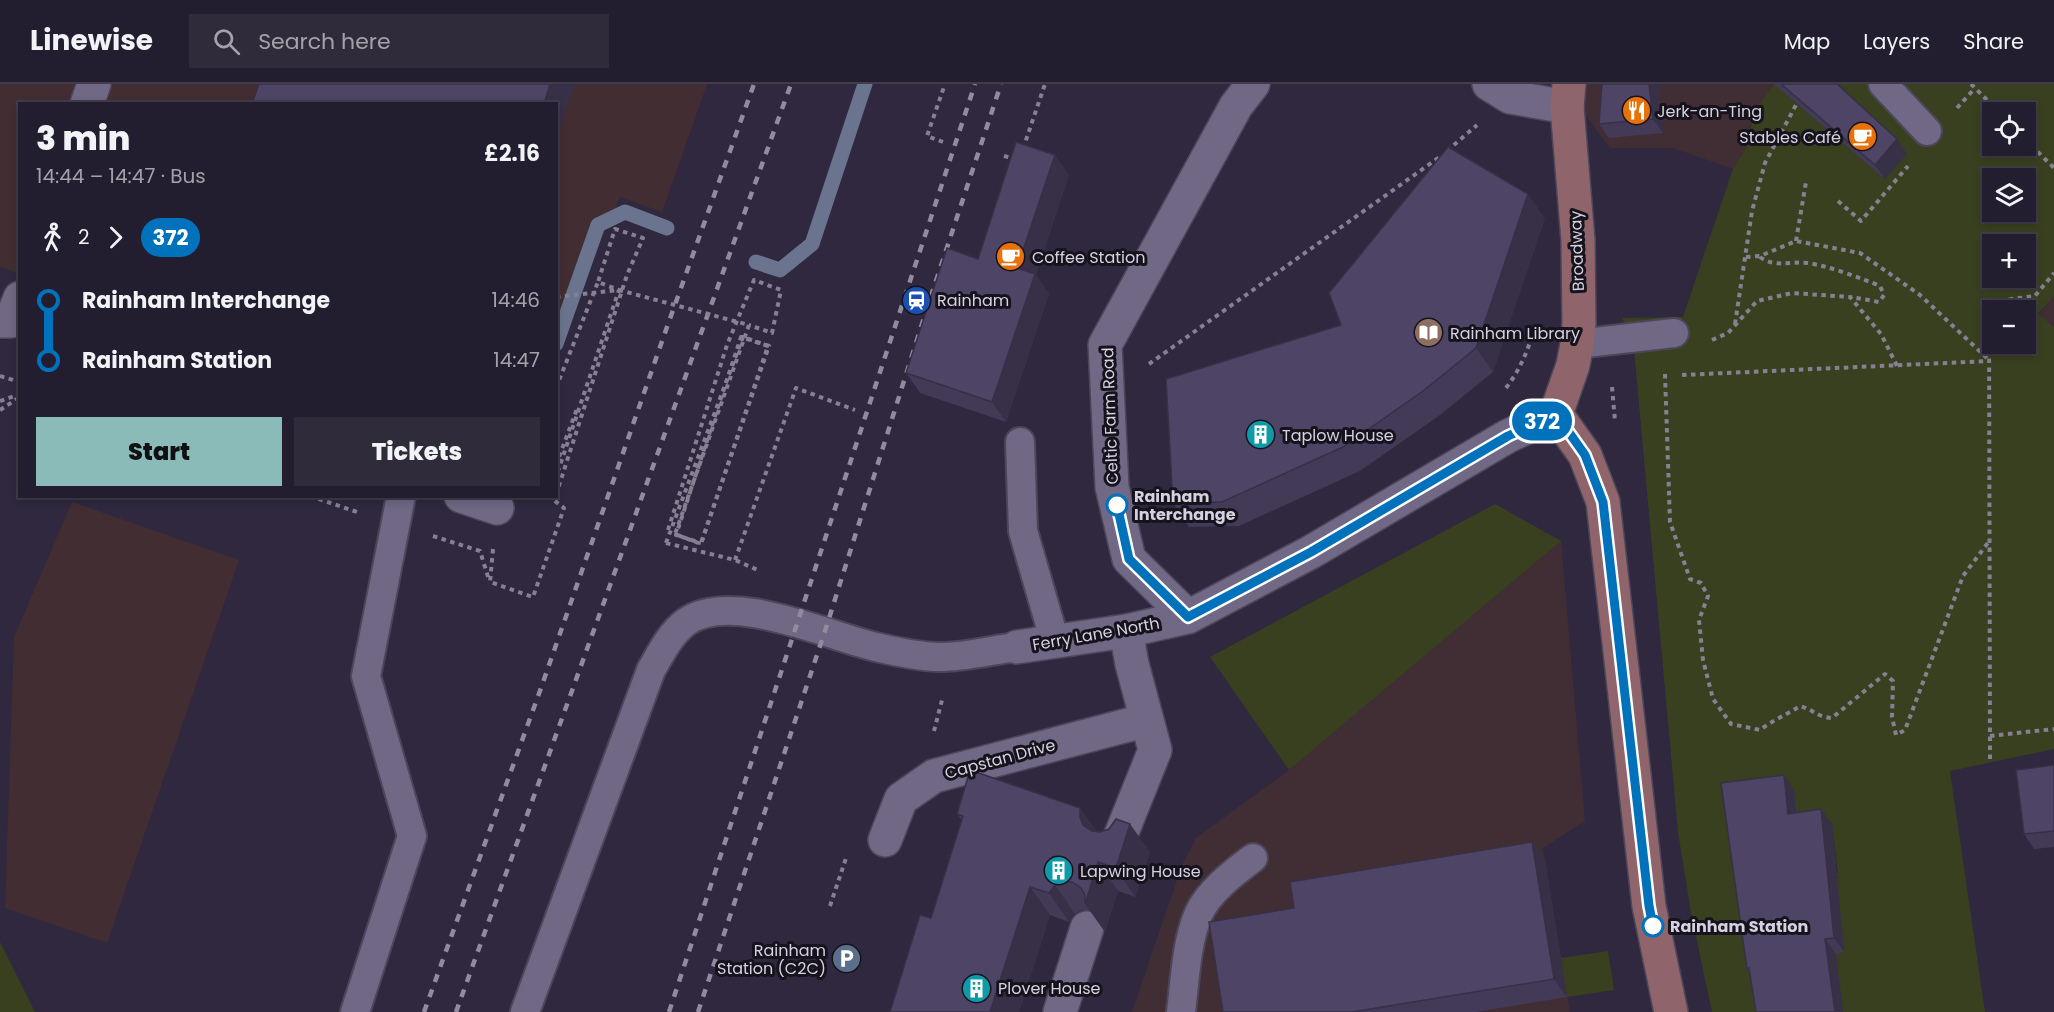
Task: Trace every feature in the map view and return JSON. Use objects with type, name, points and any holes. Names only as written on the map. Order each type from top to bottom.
[{"type":"main road","name":"Broadway","points":[[1556,414],[1578,334],[1578,240],[1568,96]]},
{"type":"main road","points":[[1556,414],[1585,455],[1603,502],[1649,906],[1671,1012]]},
{"type":"street","points":[[88,102],[94,84]]},
{"type":"street","name":"Celtic Farm Road","points":[[1188,617],[1129,559],[1112,487],[1105,345],[1236,106],[1253,84]]},
{"type":"street","points":[[1499,91],[1568,96]]},
{"type":"street","name":"Ferry Lane North","points":[[1017,647],[1126,632],[1188,617],[1311,552],[1508,436],[1556,414]]},
{"type":"street","points":[[467,498],[497,508]]},
{"type":"street","points":[[1118,842],[1155,750],[1132,664],[1126,632]]},
{"type":"street","name":"Capstan Drive","points":[[885,840],[902,799],[934,776],[1148,720]]},
{"type":"street","points":[[1060,1012],[1087,928]]},
{"type":"lane","points":[[1883,84],[1927,131]]},
{"type":"lane","points":[[1578,334],[1674,333]]},
{"type":"lane","points":[[1020,442],[1023,531],[1055,642]]},
{"type":"lane","points":[[355,1012],[412,836],[366,676],[401,498]]},
{"type":"lane","name":"Ferry Lane North","points":[[525,1012],[651,670],[670,637],[687,622],[710,611],[748,613],[798,623],[877,647],[939,657],[1017,647]]},
{"type":"lane","points":[[1181,1012],[1190,949],[1198,914],[1232,873],[1253,858]]},
{"type":"path","points":[[943,142],[927,136],[945,84]]},
{"type":"path","points":[[1023,149],[1045,84]]},
{"type":"path","points":[[1971,84],[1989,102]]},
{"type":"path","points":[[1108,393],[1434,163],[1499,91]]},
{"type":"path","points":[[1760,256],[1768,263],[1808,263],[1853,276],[1880,286],[1884,294],[1879,302],[1850,297],[1792,293],[1757,301],[1735,325],[1752,211],[1765,163],[1797,103]]},
{"type":"path","points":[[2036,150],[2054,168]]},
{"type":"path","points":[[1004,156],[1019,160]]},
{"type":"path","points":[[1796,241],[1806,182]]},
{"type":"path","points":[[558,383],[598,282],[615,229],[643,238],[627,275],[558,489]]},
{"type":"path","points":[[1746,257],[1760,256],[1796,241],[1860,253],[1920,295],[1990,361]]},
{"type":"path","points":[[1989,759],[1989,302],[2035,296],[2054,273]]},
{"type":"path","points":[[598,282],[619,290],[749,325],[772,333],[781,290],[753,280],[728,345],[666,543],[743,337],[769,346],[738,434]]},
{"type":"path","points":[[558,383],[598,282],[619,290]]},
{"type":"path","points":[[558,297],[619,290]]},
{"type":"path","points":[[558,459],[619,290]]},
{"type":"path","points":[[558,471],[619,290]]},
{"type":"path","points":[[1850,297],[1881,334],[1897,366]]},
{"type":"path","points":[[735,445],[701,543],[676,536],[741,336],[768,346],[735,445],[701,544],[675,534],[749,325]]},
{"type":"path","points":[[1502,393],[1516,376],[1528,349],[1535,325],[1578,334]]},
{"type":"path","points":[[1990,361],[1665,376],[1670,522],[1690,579],[1701,583],[1708,596],[1699,620],[1703,660],[1713,699],[1731,724],[1760,730],[1774,719],[1800,706],[1810,709],[1820,717],[1832,718],[1886,674],[1893,681],[1892,717],[1896,735],[1905,730],[1963,576],[1990,540]]},
{"type":"path","points":[[0,376],[18,381]]},
{"type":"path","points":[[735,560],[796,388],[855,410]]},
{"type":"path","points":[[0,401],[18,396]]},
{"type":"path","points":[[0,410],[18,396]]},
{"type":"path","points":[[552,498],[564,508]]},
{"type":"path","points":[[558,498],[564,508]]},
{"type":"path","points":[[497,508],[490,582],[533,597],[564,508]]},
{"type":"path","points":[[932,741],[942,700]]},
{"type":"path","points":[[1990,736],[2054,729]]},
{"type":"shaded area","points":[[0,84],[707,84],[662,212],[620,197],[558,337],[558,102],[18,102],[18,274],[0,267]]},
{"type":"shaded area","points":[[1562,84],[1774,84],[1755,110],[1747,146],[1733,169],[1673,148],[1610,148]]},
{"type":"shaded area","points":[[2054,296],[2054,327],[2038,315]]},
{"type":"shaded area","points":[[72,502],[239,560],[107,943],[5,908],[14,637]]},
{"type":"shaded area","points":[[1561,541],[1585,821],[1543,848],[1570,1012],[1132,1012],[1182,865],[1196,838],[1289,770]]},
{"type":"green space","points":[[1774,84],[2054,84],[2054,296],[2038,314],[2054,327],[2054,749],[1950,771],[1985,1012],[1712,1012],[1691,913],[1678,832],[1633,338],[1622,318],[1683,317],[1733,169],[1747,146],[1755,110]],"holes":[[[1732,798],[1832,824],[1838,873],[1805,877]],[[1840,914],[1844,952],[1819,956]]]},
{"type":"green space","points":[[1495,504],[1561,541],[1289,770],[1210,657]]},
{"type":"green space","points":[[0,942],[35,1012],[0,1012]]},
{"type":"green space","points":[[1608,951],[1614,990],[1567,997],[1561,958]]},
{"type":"building","points":[[259,84],[550,84],[545,102],[253,102]]},
{"type":"building","points":[[1602,84],[1649,84],[1653,119],[1599,124]]},
{"type":"building","name":"Stables Café","points":[[1781,84],[1837,84],[1897,139],[1875,165]]},
{"type":"building","points":[[1016,142],[1055,155],[1017,268],[1035,274],[992,402],[906,373],[947,248],[978,259]]},
{"type":"building","points":[[1448,147],[1528,194],[1476,348],[1423,391],[1343,447],[1222,502],[1173,503],[1166,379],[1341,325],[1329,293]]},
{"type":"building","points":[[2054,765],[2054,831],[2024,834],[2016,770]]},
{"type":"building","points":[[970,770],[1080,808],[1083,825],[1092,831],[1100,832],[1109,829],[1116,819],[1130,824],[1116,868],[1098,862],[1085,904],[1085,895],[1081,888],[1072,882],[1063,881],[1055,885],[1049,893],[1030,887],[990,1012],[890,1012],[920,915],[931,918],[963,816],[957,814]]},
{"type":"building","points":[[1784,775],[1788,814],[1821,809],[1834,938],[1825,939],[1835,1012],[1756,1012],[1749,968],[1747,969],[1721,783]]},
{"type":"building","points":[[1532,842],[1554,979],[1352,1012],[1223,1012],[1209,922],[1294,908],[1290,882]]},
{"type":"waterway","points":[[756,262],[780,270],[812,244],[865,84]]},
{"type":"waterway","points":[[558,338],[598,225],[625,212],[667,228]]},
{"type":"railway","points":[[424,1012],[754,84]]},
{"type":"railway","points":[[456,1012],[791,84]]},
{"type":"railway","points":[[669,1012],[975,84]]},
{"type":"railway","points":[[698,1012],[825,631],[928,305],[1001,84]]},
{"type":"bus line","name":"372","points":[[1117,505],[1129,559],[1188,617],[1311,552],[1508,436],[1556,414],[1585,455],[1603,502],[1653,926]]},
{"type":"place","name":"Jerk-an-Ting","points":[[1636,111]]},
{"type":"place","name":"Stables Café","points":[[1862,137]]},
{"type":"place","name":"Coffee Station","points":[[1011,257]]},
{"type":"place","name":"Rainham","points":[[916,300]]},
{"type":"place","name":"Rainham Library","points":[[1429,333]]},
{"type":"place","name":"Taplow House","points":[[1261,435]]},
{"type":"place","name":"Rainham Interchange","points":[[1117,505]]},
{"type":"place","name":"Lapwing House","points":[[1059,871]]},
{"type":"place","name":"Rainham Station","points":[[1653,926]]},
{"type":"place","name":"Rainham Station (C2C)","points":[[847,959]]},
{"type":"place","name":"Plover House","points":[[977,988]]}]
